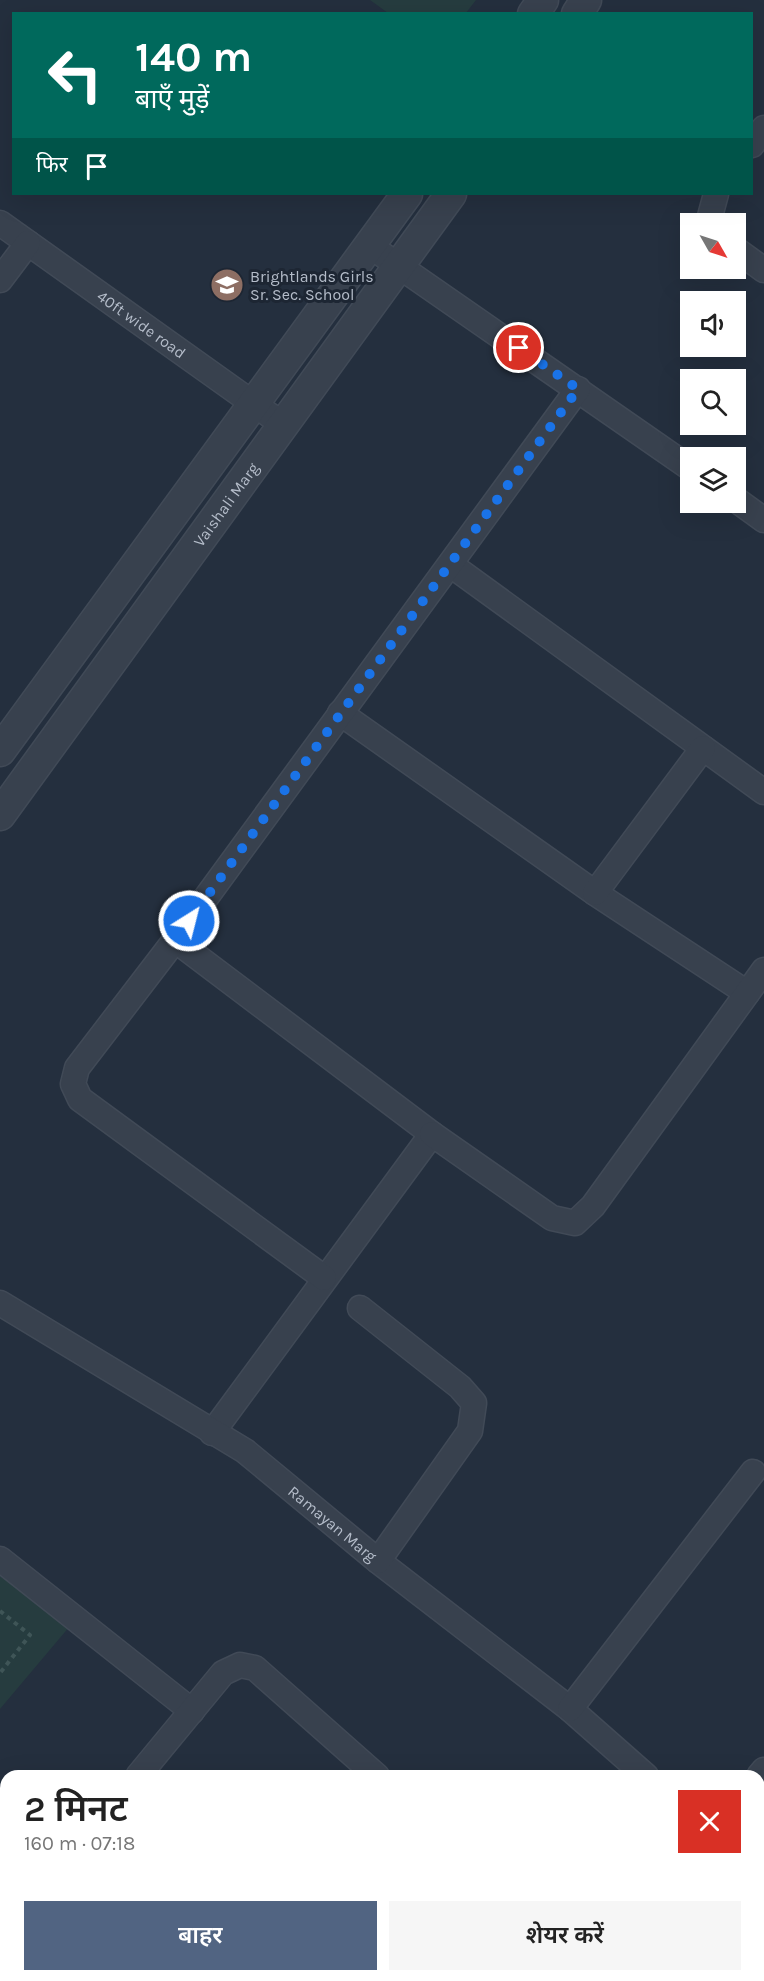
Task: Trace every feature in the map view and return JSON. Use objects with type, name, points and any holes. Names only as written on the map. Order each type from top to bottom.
[{"type":"street","points":[[753,144],[764,128]]},
{"type":"street","points":[[0,751],[251,404],[406,195]]},
{"type":"street","name":"Vaishali Marg","points":[[0,814],[282,424],[401,266],[450,195]]},
{"type":"street","points":[[711,213],[716,195]]},
{"type":"street","name":"40ft wide road","points":[[0,223],[282,424]]},
{"type":"street","points":[[0,280],[28,243]]},
{"type":"street","points":[[370,246],[680,461]]},
{"type":"street","points":[[746,257],[764,270]]},
{"type":"street","points":[[324,1278],[80,1099],[73,1084],[77,1068],[175,940],[578,389]]},
{"type":"street","points":[[746,507],[764,520]]},
{"type":"street","points":[[451,565],[764,792]]},
{"type":"street","points":[[340,713],[595,893],[747,993]]},
{"type":"street","points":[[595,893],[704,748]]},
{"type":"street","points":[[175,940],[432,1134],[552,1218],[574,1223],[593,1206],[764,970]]},
{"type":"street","points":[[212,1433],[432,1134]]},
{"type":"street","name":"Ramayan Marg","points":[[0,1303],[245,1451],[378,1560],[570,1709],[639,1770]]},
{"type":"street","points":[[360,1308],[460,1387],[474,1403],[470,1431],[378,1560]]},
{"type":"street","points":[[570,1709],[753,1472]]},
{"type":"street","points":[[0,1559],[192,1711]]},
{"type":"street","points":[[143,1770],[224,1673],[240,1665],[255,1668],[370,1770]]},
{"type":"path","points":[[0,1611],[30,1635],[0,1673]]},
{"type":"green space","points":[[370,0],[476,0],[467,12],[387,12]]},
{"type":"green space","points":[[0,1576],[70,1626],[0,1709]]},
{"type":"place","name":"Brightlands Girls Sr. Sec. School","points":[[227,285]]},
{"type":"route","points":[[189,921],[578,389],[519,348]]}]
